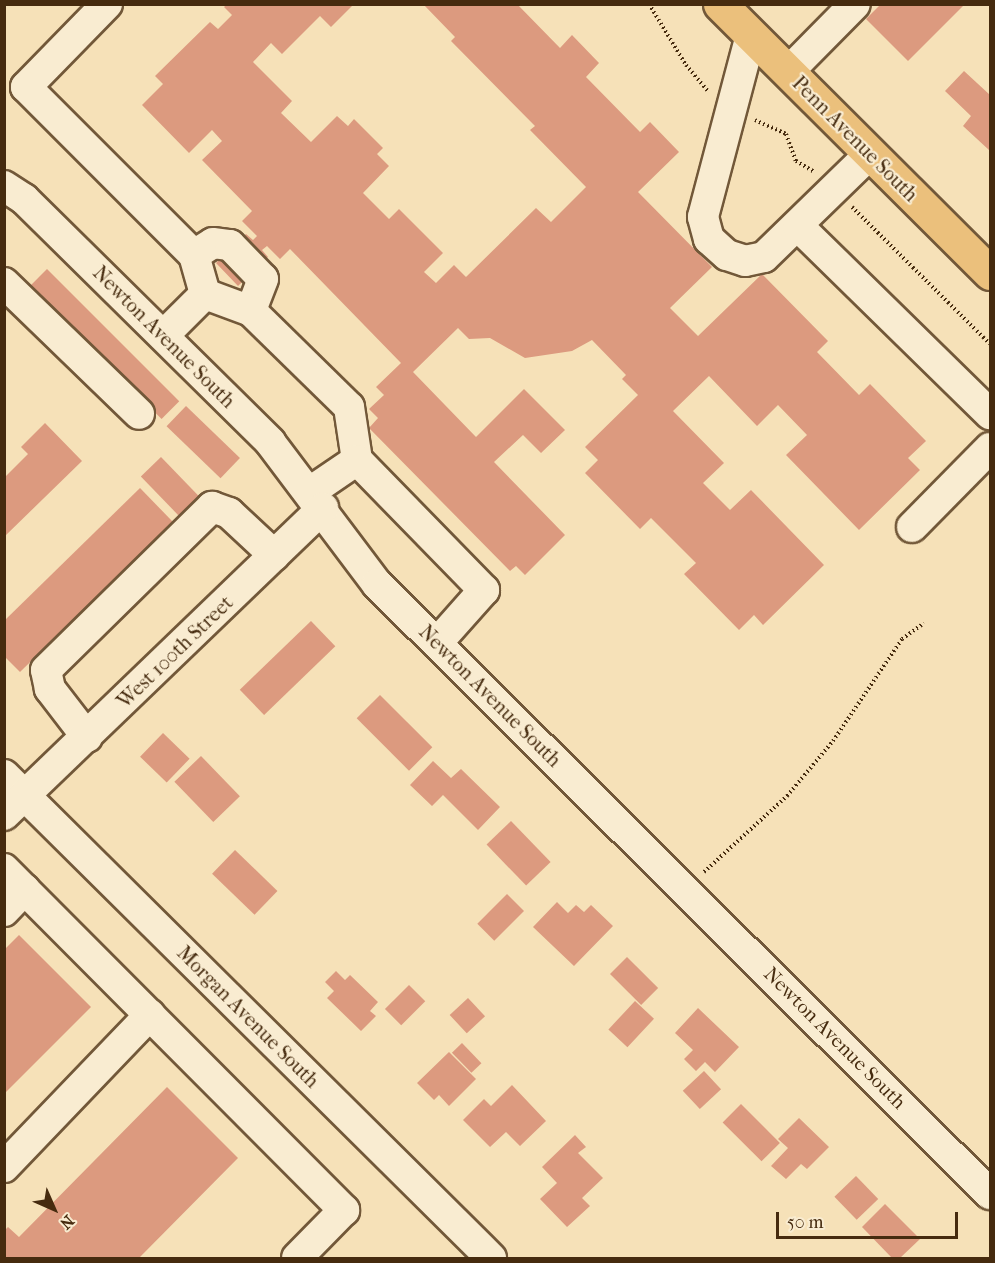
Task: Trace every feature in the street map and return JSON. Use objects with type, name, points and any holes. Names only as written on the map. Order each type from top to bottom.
[{"type":"main road","name":"Penn Avenue South","points":[[720,4],[990,273]]},
{"type":"street","points":[[107,4],[26,87],[194,255],[205,294]]},
{"type":"street","points":[[788,72],[855,4]]},
{"type":"street","points":[[751,35],[703,217],[709,239],[727,255],[745,261],[764,256],[798,226],[870,154]]},
{"type":"street","name":"Newton Avenue South","points":[[4,186],[24,199],[270,442],[316,500],[377,584],[990,1194]]},
{"type":"street","points":[[798,226],[990,414]]},
{"type":"street","points":[[194,255],[213,243],[230,245],[263,279],[251,311]]},
{"type":"street","points":[[4,283],[139,414]]},
{"type":"street","points":[[163,336],[205,294]]},
{"type":"street","points":[[205,294],[251,311],[349,407],[357,460],[484,590],[437,643]]},
{"type":"street","points":[[912,527],[990,448]]},
{"type":"street","name":"West 100th Street","points":[[16,806],[274,555],[316,500],[357,460]]},
{"type":"street","points":[[87,737],[50,689],[46,670],[203,515],[212,507],[229,513],[274,555]]},
{"type":"street","name":"Morgan Avenue South","points":[[4,775],[16,806],[491,1258]]},
{"type":"street","points":[[4,910],[15,879],[344,1210],[297,1258]]},
{"type":"street","points":[[4,1167],[150,1015]]},
{"type":"path","points":[[686,890],[787,796],[833,741],[902,639],[924,622]]},
{"type":"building","points":[[227,4],[354,4],[331,27],[320,16],[282,54],[271,43],[253,62],[292,101],[281,113],[311,142],[337,116],[348,126],[354,119],[383,148],[377,154],[389,166],[363,193],[389,219],[399,209],[443,253],[424,272],[436,283],[454,265],[466,277],[536,208],[551,222],[586,187],[530,130],[535,126],[451,41],[455,37],[423,4],[517,4],[560,48],[572,35],[599,63],[586,77],[640,132],[650,122],[679,152],[638,192],[712,267],[670,308],[698,336],[762,274],[828,341],[817,352],[859,395],[870,384],[926,441],[908,458],[920,470],[859,530],[786,455],[807,435],[778,405],[757,426],[709,376],[673,411],[724,463],[703,483],[730,510],[751,490],[824,565],[763,625],[754,615],[739,630],[684,574],[696,563],[651,518],[640,529],[585,473],[598,460],[585,447],[638,395],[622,379],[626,375],[592,340],[572,351],[525,358],[490,338],[469,339],[458,328],[413,372],[476,437],[524,389],[565,430],[541,453],[523,435],[494,462],[565,535],[525,575],[516,566],[510,571],[369,428],[378,418],[369,409],[384,395],[376,387],[401,363],[290,249],[280,259],[267,246],[262,250],[268,257],[238,286],[216,263],[246,234],[253,240],[257,236],[242,221],[252,211],[202,160],[222,141],[212,130],[189,153],[142,105],[163,84],[155,76],[210,22],[218,29],[232,15],[224,7]]},
{"type":"building","points":[[881,4],[965,4],[908,61],[866,19]]},
{"type":"building","points":[[964,71],[990,95],[989,150],[963,126],[971,116],[945,91]]},
{"type":"building","points":[[47,269],[179,401],[162,419],[29,287]]},
{"type":"building","points":[[186,406],[240,458],[221,478],[167,426]]},
{"type":"building","points":[[45,423],[82,461],[4,537],[4,478],[28,454],[21,447]]},
{"type":"building","points":[[161,457],[201,498],[180,517],[141,476]]},
{"type":"building","points":[[140,488],[173,522],[20,672],[4,656],[4,621]]},
{"type":"building","points":[[311,621],[335,646],[264,715],[240,690]]},
{"type":"building","points":[[380,695],[432,747],[409,771],[357,718]]},
{"type":"building","points":[[163,733],[190,759],[167,782],[140,757]]},
{"type":"building","points":[[201,756],[240,796],[213,822],[174,782]]},
{"type":"building","points":[[433,761],[451,778],[461,769],[500,807],[478,830],[443,795],[432,806],[410,785]]},
{"type":"building","points":[[511,821],[551,862],[526,886],[487,845]]},
{"type":"building","points":[[235,850],[277,891],[255,915],[212,874]]},
{"type":"building","points":[[507,894],[524,911],[494,941],[477,924]]},
{"type":"building","points":[[557,902],[568,913],[576,905],[584,912],[591,905],[613,926],[574,966],[533,927]]},
{"type":"building","points":[[19,935],[91,1007],[4,1094],[4,950]]},
{"type":"building","points":[[627,957],[658,988],[641,1005],[610,974]]},
{"type":"building","points":[[336,971],[345,980],[350,975],[378,1002],[370,1011],[376,1016],[361,1031],[327,998],[334,991],[325,982]]},
{"type":"building","points":[[409,985],[425,1001],[401,1025],[385,1009]]},
{"type":"building","points":[[468,998],[485,1016],[467,1033],[450,1015]]},
{"type":"building","points":[[635,1001],[654,1019],[627,1047],[608,1030]]},
{"type":"building","points":[[698,1008],[739,1047],[715,1072],[705,1062],[696,1071],[684,1059],[693,1050],[675,1033]]},
{"type":"building","points":[[462,1043],[481,1063],[471,1073],[452,1053]]},
{"type":"building","points":[[449,1052],[476,1079],[449,1106],[439,1095],[434,1100],[417,1083]]},
{"type":"building","points":[[704,1071],[721,1089],[700,1109],[683,1091]]},
{"type":"building","points":[[512,1085],[546,1121],[520,1146],[506,1132],[490,1147],[463,1120],[484,1099],[491,1106]]},
{"type":"building","points":[[167,1087],[238,1158],[139,1258],[4,1258],[4,1231],[8,1227],[19,1237]]},
{"type":"building","points":[[741,1104],[780,1143],[762,1161],[723,1122]]},
{"type":"building","points":[[799,1118],[829,1147],[807,1169],[801,1164],[786,1179],[771,1166],[788,1148],[778,1139]]},
{"type":"building","points":[[575,1135],[586,1147],[578,1153],[603,1178],[582,1198],[590,1206],[567,1227],[540,1199],[557,1183],[542,1167]]},
{"type":"building","points":[[856,1176],[878,1199],[857,1220],[834,1197]]},
{"type":"building","points":[[885,1204],[920,1239],[900,1258],[892,1258],[862,1227]]}]
